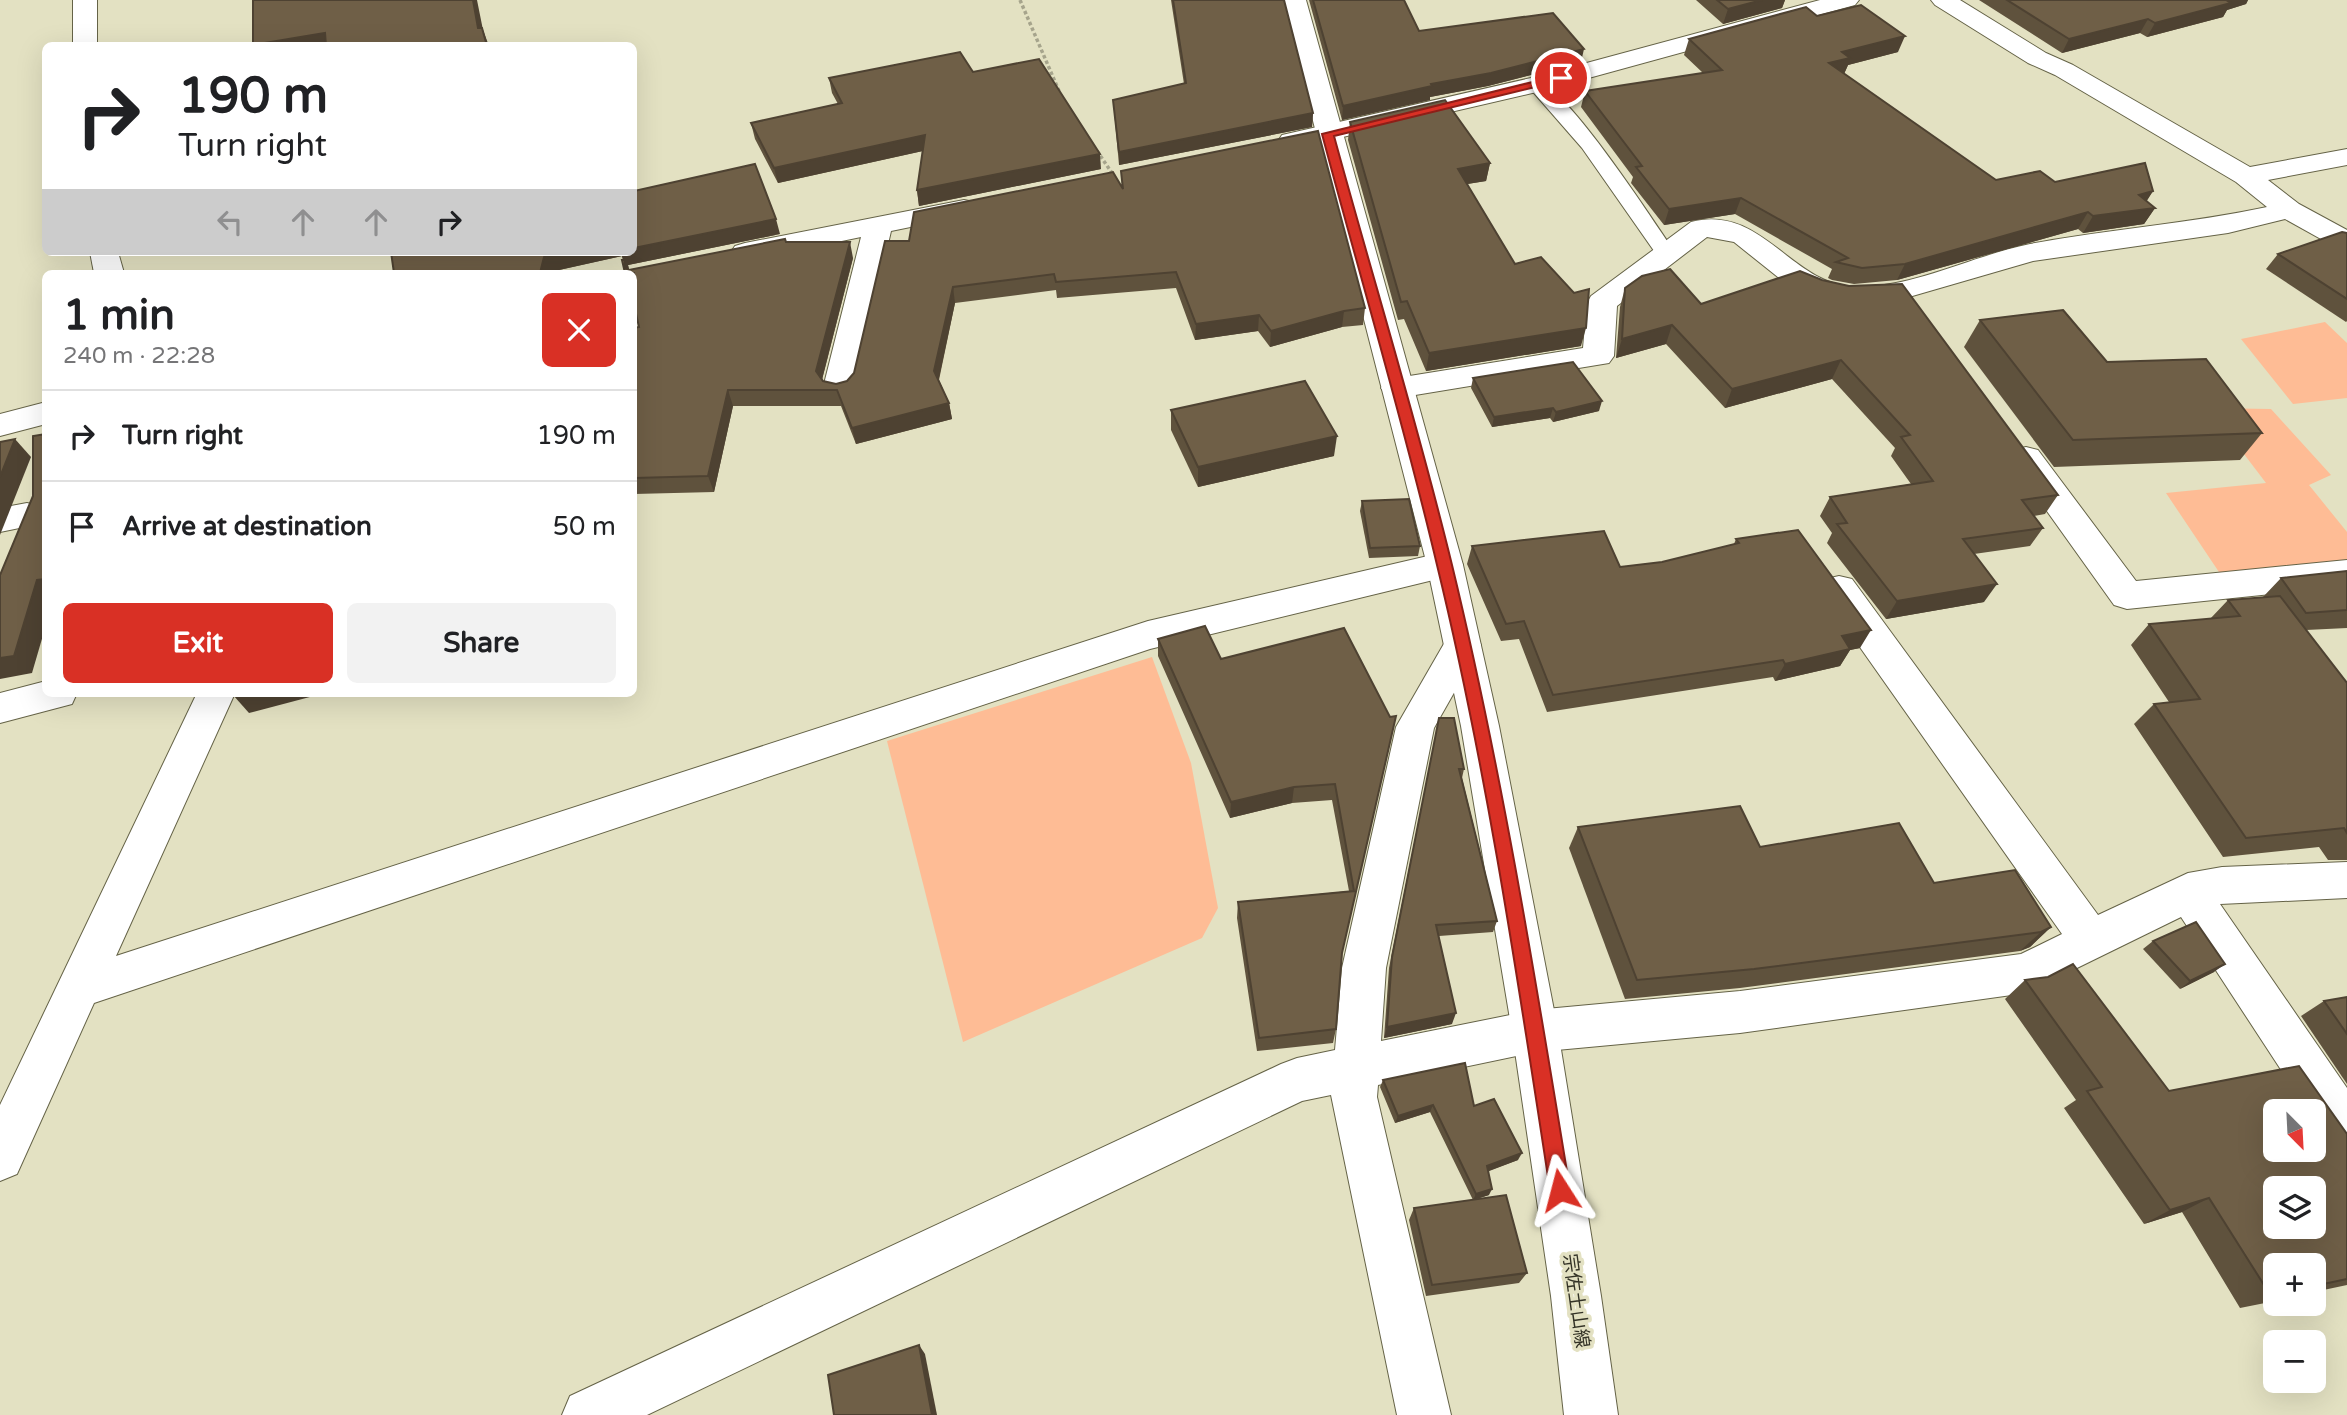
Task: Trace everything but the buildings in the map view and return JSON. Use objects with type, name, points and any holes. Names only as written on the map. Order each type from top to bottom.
[{"type":"street","points":[[85,0],[85,42]]},
{"type":"street","name":"宗佐土山線","points":[[1294,0],[1445,565],[1462,645],[1535,1031],[1576,1296],[1591,1415]]},
{"type":"street","points":[[1262,147],[1536,85],[1847,0]]},
{"type":"street","points":[[1943,0],[2037,58],[2064,70],[2246,176],[2289,209],[2347,242]]},
{"type":"street","points":[[2246,176],[2347,157]]},
{"type":"street","points":[[715,259],[983,204]]},
{"type":"street","points":[[1397,388],[1598,356],[1602,303],[1701,228],[1728,230],[1744,236],[1799,280],[1829,291],[1910,301],[2030,253],[2228,224],[2289,209]]},
{"type":"street","points":[[839,388],[878,225]]},
{"type":"street","points":[[0,425],[42,414]]},
{"type":"street","points":[[2007,432],[2127,595],[2347,573]]},
{"type":"street","points":[[14,552],[21,508]]},
{"type":"street","points":[[1817,559],[1896,665],[2091,940]]},
{"type":"street","points":[[76,989],[1148,635],[1445,565]]},
{"type":"street","points":[[1424,1415],[1354,1097],[1364,968],[1415,727],[1462,645]]},
{"type":"street","points":[[0,708],[43,697]]},
{"type":"street","points":[[0,1157],[214,697]]},
{"type":"street","points":[[589,1415],[1297,1080],[1535,1031],[1740,1012],[2026,973],[2188,892],[2222,886],[2347,880]]},
{"type":"street","points":[[2188,892],[2347,1129]]},
{"type":"lane","points":[[1536,85],[1576,127],[1666,254]]},
{"type":"path","points":[[1020,0],[1045,63],[1064,99]]},
{"type":"path","points":[[1092,144],[1115,177]]},
{"type":"shaded area","points":[[2325,322],[2347,343],[2347,398],[2293,404],[2241,339]]},
{"type":"shaded area","points":[[2209,408],[2271,409],[2331,475],[2309,485],[2347,532],[2347,567],[2221,575],[2166,493],[2266,483]]},
{"type":"shaded area","points":[[1152,657],[1191,763],[1218,908],[1202,938],[963,1042],[887,741]]},
{"type":"route","points":[[1560,1190],[1535,1031],[1484,751],[1445,565],[1328,134],[1561,78]]}]
